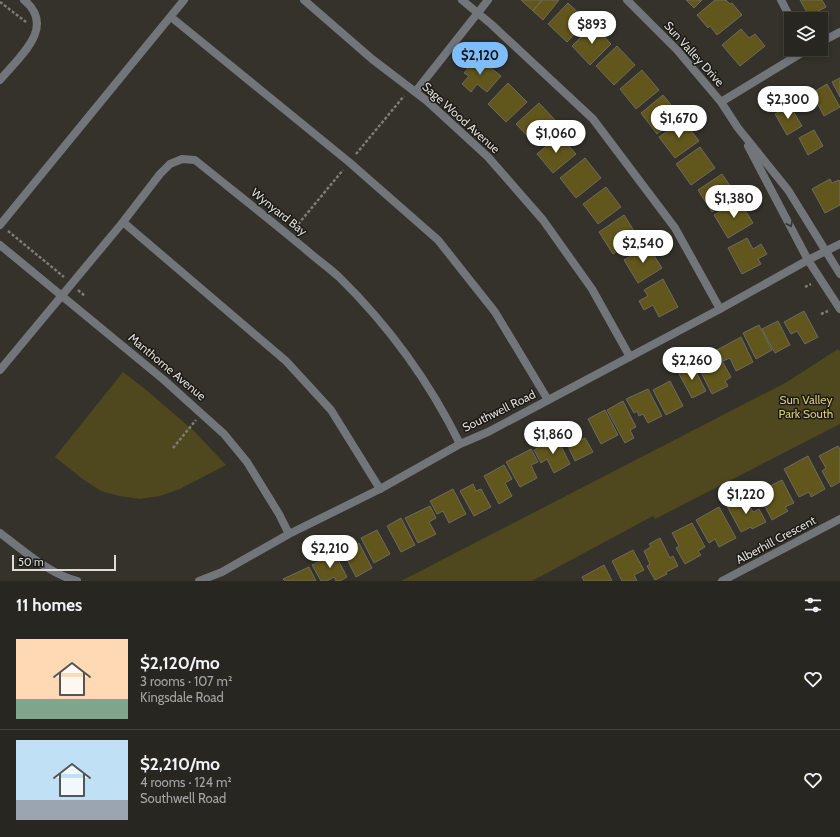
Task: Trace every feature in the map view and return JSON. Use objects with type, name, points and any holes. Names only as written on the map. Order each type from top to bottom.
[{"type":"street","points":[[0,80],[30,44],[37,31],[37,15],[24,0]]},
{"type":"street","points":[[0,225],[184,0]]},
{"type":"street","name":"Sage Wood Avenue","points":[[304,0],[372,59],[416,91],[488,157],[543,220],[592,289],[630,357]]},
{"type":"street","points":[[462,0],[491,24],[593,119],[675,228],[720,309]]},
{"type":"street","points":[[416,91],[488,0]]},
{"type":"street","name":"Sun Valley Drive","points":[[627,0],[678,50],[721,102],[738,128],[808,260],[840,309]]},
{"type":"street","points":[[781,0],[787,12]]},
{"type":"street","points":[[171,17],[349,162],[438,240],[495,312],[548,400]]},
{"type":"street","points":[[828,38],[840,32]]},
{"type":"street","points":[[721,102],[797,56]]},
{"type":"street","name":"Sun Valley Drive","points":[[738,128],[788,190],[840,274]]},
{"type":"street","name":"Wynyard Bay","points":[[61,295],[123,222],[160,174],[170,164],[182,159],[195,160],[289,235],[338,277],[380,321],[422,377],[460,444]]},
{"type":"street","points":[[123,222],[286,361],[331,410],[380,489]]},
{"type":"street","name":"Southwell Road","points":[[199,581],[222,572],[289,534],[380,489],[460,444],[488,432],[840,244]]},
{"type":"street","name":"Manthorne Avenue","points":[[0,245],[164,380],[224,434],[247,462],[279,514],[289,534]]},
{"type":"street","points":[[0,370],[61,295]]},
{"type":"street","name":"Alberhill Crescent","points":[[722,581],[840,519]]},
{"type":"street","points":[[0,533],[36,561],[69,579],[77,581]]},
{"type":"path","points":[[0,2],[37,31]]},
{"type":"path","points":[[0,225],[85,296]]},
{"type":"path","points":[[821,314],[829,310]]},
{"type":"path","points":[[173,448],[202,413]]},
{"type":"green space","name":"Sun Valley Park South","points":[[838,349],[840,351],[840,424],[655,519],[653,516],[532,581],[401,581],[787,382]]},
{"type":"green space","points":[[123,372],[195,432],[226,465],[180,489],[160,496],[140,499],[119,496],[101,491],[84,480],[55,457]]},
{"type":"building","points":[[521,0],[542,0],[533,11]]},
{"type":"building","points":[[542,0],[559,0],[543,20],[533,11]]},
{"type":"building","points":[[686,0],[702,0],[694,8]]},
{"type":"building","points":[[715,0],[726,0],[730,4],[732,3],[742,15],[717,35],[710,26],[708,28],[697,15]]},
{"type":"building","points":[[800,0],[822,0],[826,7],[817,12],[807,12]]},
{"type":"building","points":[[568,3],[587,21],[567,42],[548,24]]},
{"type":"building","points":[[593,25],[611,44],[590,65],[572,46]]},
{"type":"building","points":[[741,29],[749,38],[755,34],[765,46],[740,66],[722,45]]},
{"type":"building","points":[[617,46],[635,65],[614,85],[596,66]]},
{"type":"building","points":[[477,57],[501,76],[487,92],[477,84],[471,92],[462,84],[469,76],[464,73]]},
{"type":"building","points":[[642,70],[659,90],[636,109],[620,89]]},
{"type":"building","points":[[840,78],[840,97],[832,82]]},
{"type":"building","points":[[508,83],[527,102],[506,122],[488,104]]},
{"type":"building","points":[[827,84],[840,107],[824,116],[812,93]]},
{"type":"building","points":[[663,95],[680,116],[657,134],[641,113]]},
{"type":"building","points":[[539,103],[557,122],[534,143],[516,124]]},
{"type":"building","points":[[790,106],[802,126],[787,135],[775,114]]},
{"type":"building","points":[[683,120],[699,141],[675,158],[659,137]]},
{"type":"building","points":[[814,130],[823,146],[808,155],[799,138]]},
{"type":"building","points":[[559,135],[576,154],[553,173],[537,154]]},
{"type":"building","points":[[700,147],[715,168],[691,185],[676,164]]},
{"type":"building","points":[[585,158],[601,178],[576,198],[560,178]]},
{"type":"building","points":[[722,174],[737,196],[712,212],[698,190]]},
{"type":"building","points":[[830,179],[832,183],[839,180],[840,182],[840,205],[825,213],[812,189]]},
{"type":"building","points":[[606,187],[621,207],[598,224],[583,204]]},
{"type":"building","points":[[739,200],[753,223],[728,238],[714,215]]},
{"type":"building","points":[[624,215],[638,237],[613,254],[599,232]]},
{"type":"building","points":[[747,238],[753,249],[761,244],[767,254],[758,259],[761,264],[742,274],[728,248]]},
{"type":"building","points":[[648,246],[662,268],[638,283],[624,260]]},
{"type":"building","points":[[663,279],[678,307],[659,317],[653,305],[644,310],[639,301],[648,296],[644,290]]},
{"type":"building","points":[[804,311],[818,337],[805,344],[797,331],[791,334],[784,322]]},
{"type":"building","points":[[778,321],[790,345],[775,353],[762,329]]},
{"type":"building","points":[[759,325],[772,350],[756,359],[743,333]]},
{"type":"building","points":[[741,337],[753,362],[736,371],[730,358],[723,361],[717,350]]},
{"type":"building","points":[[722,361],[731,377],[725,381],[728,386],[712,394],[701,372]]},
{"type":"building","points":[[692,364],[706,391],[692,398],[678,372]]},
{"type":"building","points":[[670,381],[683,406],[666,415],[653,390]]},
{"type":"building","points":[[648,389],[662,416],[648,423],[643,414],[639,416],[637,411],[634,413],[626,399]]},
{"type":"building","points":[[623,401],[636,427],[630,430],[634,438],[625,443],[607,410]]},
{"type":"building","points":[[605,410],[618,435],[601,444],[588,419]]},
{"type":"building","points":[[575,430],[581,440],[585,438],[593,452],[575,461],[563,436]]},
{"type":"building","points":[[557,438],[570,464],[554,473],[547,459],[541,463],[534,450]]},
{"type":"building","points":[[838,446],[840,449],[840,482],[831,487],[822,471],[826,468],[819,456]]},
{"type":"building","points":[[531,449],[538,462],[531,465],[537,478],[520,487],[506,462]]},
{"type":"building","points":[[808,456],[825,489],[811,497],[809,492],[799,497],[784,469]]},
{"type":"building","points":[[504,465],[512,479],[505,483],[512,496],[499,504],[484,476]]},
{"type":"building","points":[[782,480],[794,503],[785,507],[788,511],[772,520],[755,487],[766,482],[768,487]]},
{"type":"building","points":[[473,484],[476,491],[481,489],[491,507],[474,516],[460,491]]},
{"type":"building","points":[[453,489],[466,514],[449,523],[443,511],[437,514],[430,501]]},
{"type":"building","points":[[745,497],[753,512],[759,509],[766,522],[752,529],[751,527],[741,532],[727,506]]},
{"type":"building","points":[[430,506],[436,518],[429,522],[436,534],[418,543],[405,518]]},
{"type":"building","points":[[719,507],[736,538],[719,547],[715,539],[709,543],[696,520]]},
{"type":"building","points":[[401,518],[415,545],[401,552],[387,526]]},
{"type":"building","points":[[692,523],[705,547],[698,551],[701,555],[685,564],[676,548],[679,546],[672,533]]},
{"type":"building","points":[[377,530],[390,554],[374,563],[361,538]]},
{"type":"building","points":[[660,538],[670,558],[673,556],[678,566],[655,580],[647,566],[650,564],[644,551],[651,547],[649,544]]},
{"type":"building","points":[[359,543],[372,568],[356,577],[343,551]]},
{"type":"building","points":[[633,550],[644,570],[634,575],[637,581],[622,581],[612,561]]},
{"type":"building","points":[[335,554],[347,577],[340,581],[336,581],[334,577],[327,581],[321,581],[312,565]]},
{"type":"building","points":[[604,565],[612,581],[584,581],[582,577]]},
{"type":"building","points":[[309,567],[316,581],[285,581],[283,579]]}]
